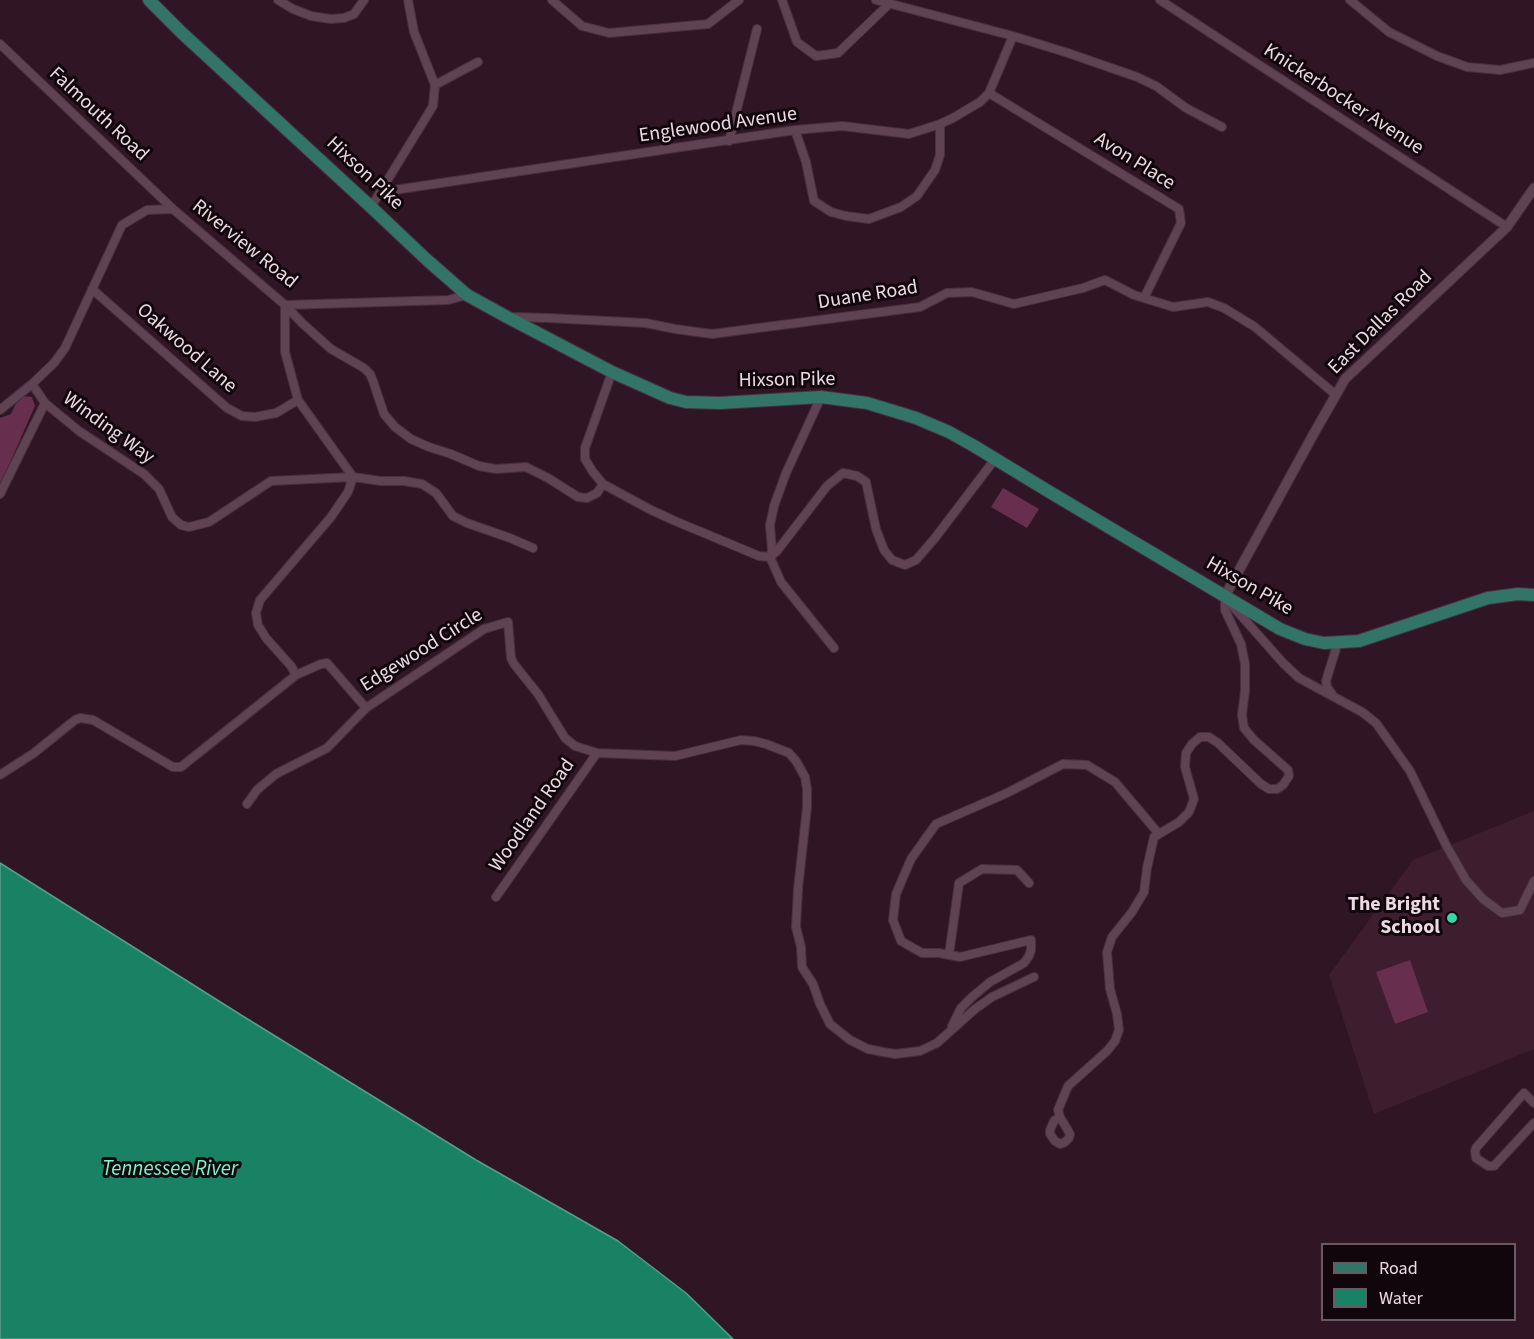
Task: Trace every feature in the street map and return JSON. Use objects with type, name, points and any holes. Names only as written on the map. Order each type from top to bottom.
[{"type":"main road","name":"Hixson Pike","points":[[149,0],[467,295],[612,372],[670,398],[686,402],[720,403],[772,398],[821,397],[867,403],[916,418],[949,432],[1280,629],[1305,639],[1324,642],[1359,641],[1488,598],[1518,594],[1534,596]]},
{"type":"street","points":[[278,0],[311,16],[331,19],[354,14],[364,0]]},
{"type":"street","points":[[371,207],[433,106],[435,85],[414,33],[408,0]]},
{"type":"street","points":[[552,0],[582,26],[609,33],[708,24],[739,0]]},
{"type":"street","points":[[782,0],[797,42],[816,56],[838,53],[889,4]]},
{"type":"street","points":[[876,0],[1013,36],[1137,77],[1156,86],[1186,108],[1222,127]]},
{"type":"street","name":"Knickerbocker Avenue","points":[[1160,0],[1507,227]]},
{"type":"street","points":[[1350,0],[1389,32],[1437,56],[1467,67],[1500,70],[1534,63]]},
{"type":"street","points":[[729,141],[757,29]]},
{"type":"street","name":"Englewood Avenue","points":[[381,192],[795,130],[842,126],[909,134],[940,124],[970,110],[980,102],[989,93],[1013,36]]},
{"type":"street","name":"Falmouth Road","points":[[0,44],[174,209]]},
{"type":"street","points":[[435,85],[478,62]]},
{"type":"street","name":"Avon Place","points":[[989,93],[1179,209],[1181,223],[1144,298]]},
{"type":"street","points":[[795,130],[806,162],[814,201],[831,212],[869,219],[901,207],[916,196],[935,170],[940,155],[940,124]]},
{"type":"street","name":"East Dallas Road","points":[[1225,596],[1345,379],[1507,227],[1534,188]]},
{"type":"street","name":"Riverview Road","points":[[0,410],[54,363],[65,348],[122,225],[147,210],[174,209],[285,305],[447,300],[467,295]]},
{"type":"street","name":"Duane Road","points":[[507,317],[646,323],[712,334],[920,307],[946,293],[972,292],[1014,304],[1083,288],[1105,280],[1134,295],[1173,307],[1208,302],[1224,308],[1255,327],[1336,395]]},
{"type":"street","name":"Oakwood Lane","points":[[92,289],[227,408],[242,416],[255,417],[276,413],[298,400]]},
{"type":"street","points":[[0,775],[34,753],[80,718],[93,720],[173,767],[181,767],[296,675],[266,638],[258,625],[256,613],[260,600],[331,517],[348,492],[353,477],[298,400],[285,352],[285,305]]},
{"type":"street","points":[[285,305],[331,349],[370,374],[384,414],[394,427],[411,439],[479,466],[496,469],[526,467],[549,478],[578,497],[587,498],[597,493],[603,484]]},
{"type":"street","points":[[612,372],[585,448],[585,459],[603,484],[675,521],[759,556],[770,557],[777,551],[827,486],[843,473],[857,476],[866,482],[876,529],[884,550],[892,560],[905,565],[916,560],[935,538],[995,459]]},
{"type":"street","name":"Winding Way","points":[[32,384],[45,403],[79,431],[144,474],[159,489],[172,517],[181,525],[189,527],[209,522],[271,481],[353,477],[422,484],[436,493],[453,516],[533,548]]},
{"type":"street","points":[[821,397],[786,472],[774,506],[770,525],[772,550],[770,557],[781,582],[834,648]]},
{"type":"street","points":[[0,494],[45,403]]},
{"type":"street","points":[[1225,596],[1282,663],[1299,678],[1362,712],[1376,723],[1410,771],[1466,880],[1484,899],[1502,913],[1520,910],[1534,881]]},
{"type":"street","points":[[1060,1117],[1058,1110],[1068,1086],[1107,1051],[1115,1041],[1119,1030],[1110,989],[1107,952],[1112,937],[1132,912],[1144,892],[1154,837],[1179,822],[1189,812],[1194,799],[1185,767],[1186,753],[1192,744],[1200,737],[1209,737],[1269,789],[1277,789],[1289,776],[1288,770],[1244,728],[1242,715],[1245,663],[1240,644],[1225,610],[1225,596]]},
{"type":"street","name":"Edgewood Circle","points":[[296,675],[327,663],[366,708],[484,628],[508,622],[511,658],[514,664],[538,694],[565,738],[575,746],[597,753]]},
{"type":"street","points":[[1333,696],[1326,681],[1338,642]]},
{"type":"street","points":[[247,804],[256,790],[276,774],[327,748],[366,708]]},
{"type":"street","points":[[597,753],[675,756],[741,740],[766,744],[789,753],[805,777],[807,789],[796,927],[801,947],[802,967],[813,984],[830,1024],[850,1040],[868,1049],[895,1054],[920,1051],[937,1043],[992,997],[1034,977]]},
{"type":"street","name":"Woodland Road","points":[[496,897],[597,753]]},
{"type":"street","points":[[948,1032],[961,1008],[972,997],[990,982],[1024,963],[1031,950],[1031,940],[960,957],[922,953],[902,941],[893,920],[896,894],[911,859],[936,824],[1007,793],[1063,764],[1087,765],[1115,782],[1159,834]]},
{"type":"street","points":[[949,955],[958,883],[982,869],[1017,870],[1029,883]]},
{"type":"street","points":[[1534,1103],[1524,1093],[1476,1148],[1476,1158],[1488,1166],[1494,1166],[1534,1124]]},
{"type":"shaded area","points":[[24,396],[32,397],[35,406],[0,485],[0,418],[11,414],[16,403]]},
{"type":"shaded area","points":[[1003,488],[1039,509],[1027,528],[991,507]]},
{"type":"shaded area","name":"The Bright School","points":[[1534,811],[1534,1049],[1374,1114],[1329,975],[1413,860]]},
{"type":"shaded area","points":[[1410,960],[1428,1012],[1395,1024],[1376,972]]},
{"type":"water","name":"Tennessee River","points":[[0,863],[476,1160],[618,1241],[686,1293],[733,1339],[0,1339]]},
{"type":"place","name":"The Bright School","points":[[1452,918]]}]
